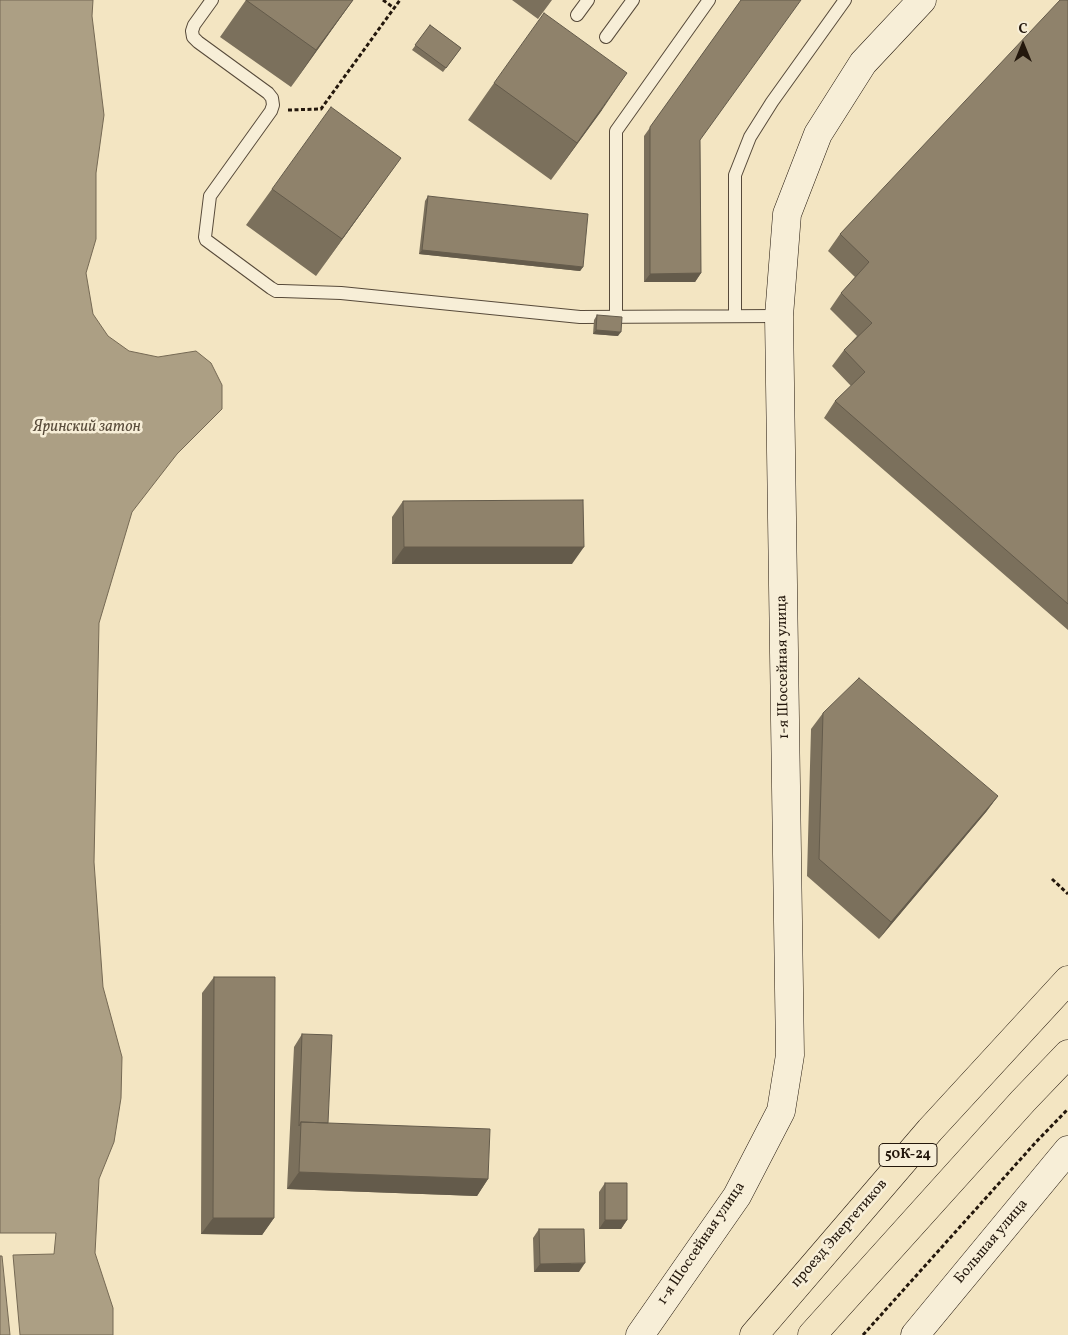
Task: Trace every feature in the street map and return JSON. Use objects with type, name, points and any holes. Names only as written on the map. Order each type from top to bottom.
[{"type":"main road","name":"1-я Шоссейная улица","points":[[640,1335],[737,1196],[781,1111],[790,1055],[779,316],[788,214],[818,134],[863,63],[922,0]]},
{"type":"main road","name":"проезд Энергетиков","points":[[754,1335],[930,1130],[1068,980]]},
{"type":"main road","name":"50К-24","points":[[812,1335],[1023,1101],[1068,1054]]},
{"type":"main road","name":"Большая улица","points":[[915,1335],[1068,1150]]},
{"type":"lane","points":[[212,0],[194,25],[193,37],[268,93],[272,98],[272,104],[271,111],[210,196],[205,237],[209,244],[270,288],[276,291],[341,293],[580,317],[779,316]]},
{"type":"lane","points":[[576,15],[588,0]]},
{"type":"lane","points":[[606,37],[633,0]]},
{"type":"lane","points":[[736,316],[735,175],[750,137],[772,102],[845,0]]},
{"type":"lane","points":[[616,317],[616,131],[703,2]]},
{"type":"path","points":[[383,0],[394,8]]},
{"type":"path","points":[[271,111],[320,109],[400,0]]},
{"type":"path","points":[[1052,879],[1068,894]]},
{"type":"path","points":[[863,1335],[1036,1142],[1068,1109]]},
{"type":"water","name":"Яринский затон","points":[[0,0],[93,0],[92,16],[104,115],[96,173],[96,239],[86,273],[93,314],[108,336],[129,351],[158,357],[196,351],[211,363],[222,385],[222,409],[177,454],[132,512],[99,623],[94,862],[103,987],[122,1057],[121,1098],[114,1142],[99,1179],[95,1253],[113,1308],[113,1335],[20,1335],[13,1255],[54,1254],[56,1233],[0,1233]]},
{"type":"water","points":[[0,1256],[2,1256],[10,1335],[0,1335]]},
{"type":"building","points":[[246,0],[353,0],[316,50]]},
{"type":"building","points":[[741,0],[801,0],[700,140],[701,273],[650,274],[650,127]]},
{"type":"building","points":[[1060,0],[1068,0],[1068,604],[835,401],[865,372],[844,350],[872,323],[841,293],[869,262],[840,234]]},
{"type":"building","points":[[544,13],[627,73],[577,143],[494,83]]},
{"type":"building","points":[[430,25],[461,48],[446,68],[415,45]]},
{"type":"building","points":[[331,107],[401,158],[342,239],[272,189]]},
{"type":"building","points":[[428,196],[588,214],[583,267],[422,250]]},
{"type":"building","points":[[597,315],[622,317],[621,332],[596,330]]},
{"type":"building","points":[[583,500],[584,547],[404,547],[403,501]]},
{"type":"building","points":[[859,678],[998,796],[891,922],[819,859],[823,713]]},
{"type":"building","points":[[214,977],[275,977],[274,1218],[213,1218]]},
{"type":"building","points":[[302,1034],[332,1035],[328,1123],[301,1122],[299,1126]]},
{"type":"building","points":[[301,1122],[490,1129],[488,1179],[299,1172]]},
{"type":"building","points":[[605,1183],[627,1183],[627,1220],[605,1220]]},
{"type":"building","points":[[539,1229],[584,1229],[585,1263],[540,1264]]}]
